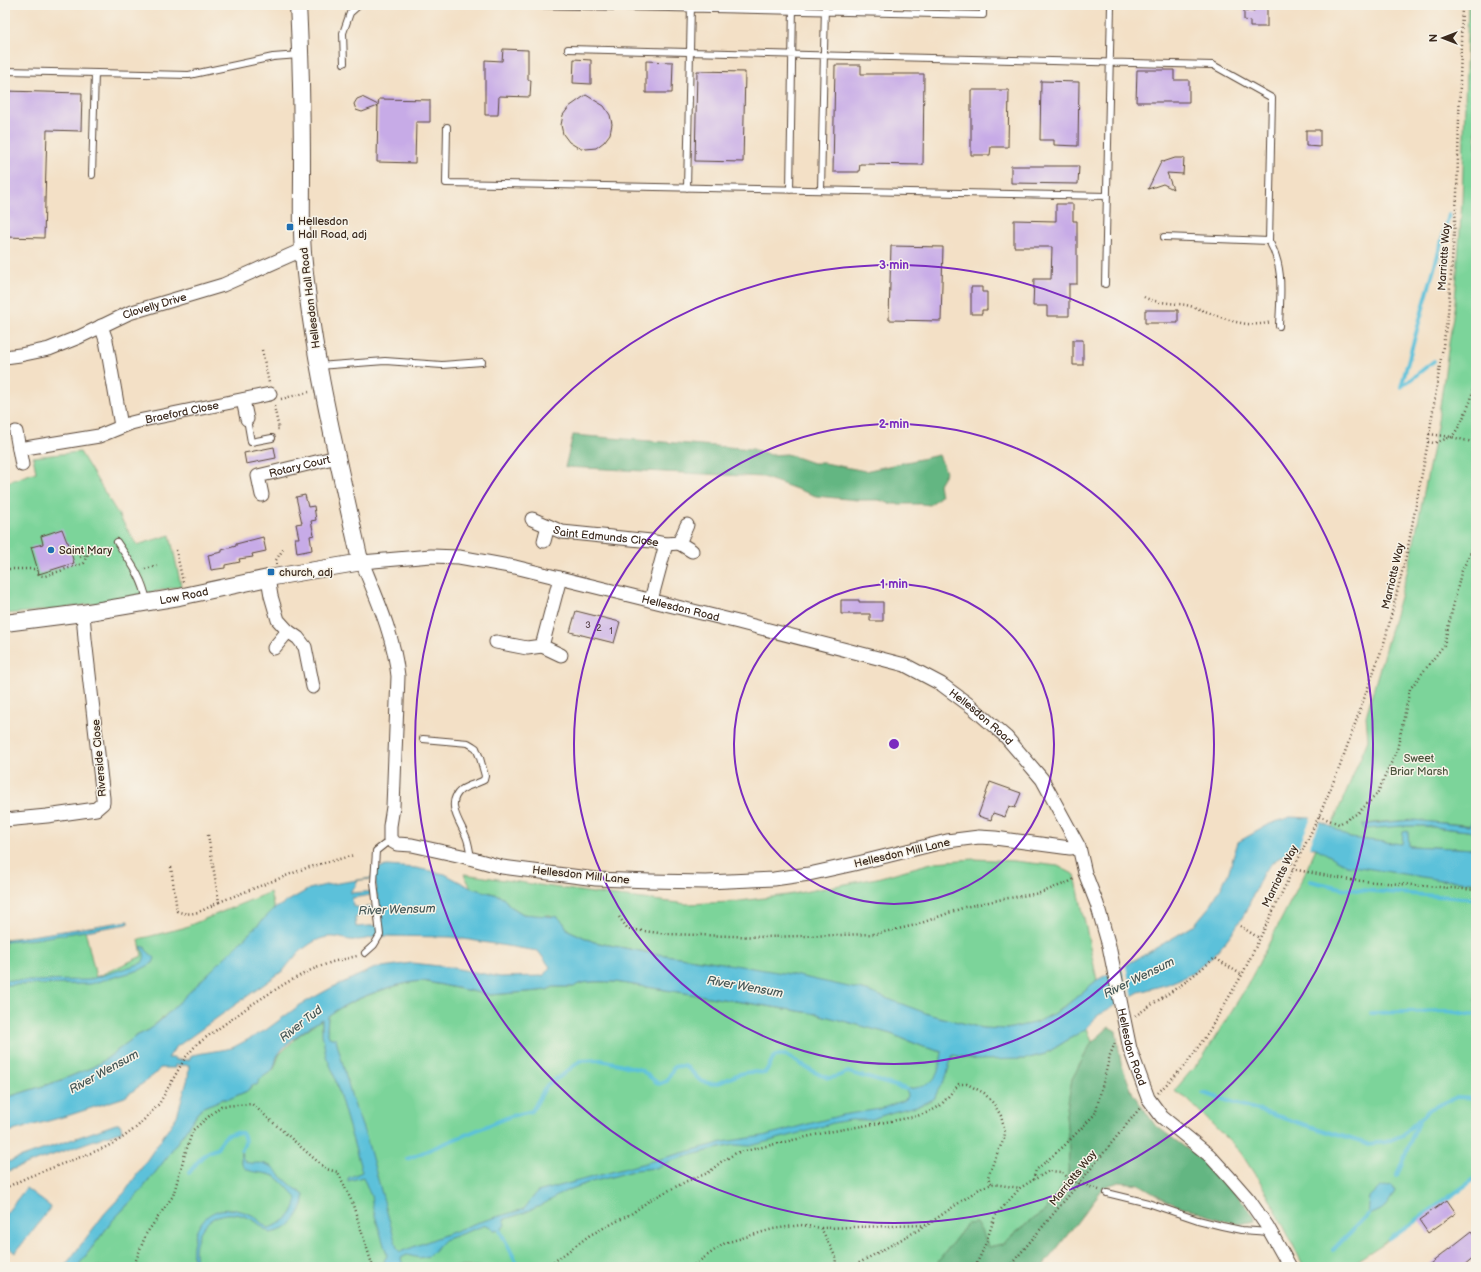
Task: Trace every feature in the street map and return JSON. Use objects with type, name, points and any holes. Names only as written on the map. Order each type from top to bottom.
[{"type":"street","name":"Hellesdon Hall Road","points":[[298,5],[301,54],[303,252],[318,366],[359,556],[362,562]]},
{"type":"street","name":"Clovelly Drive","points":[[5,357],[49,349],[130,313],[223,284],[295,253],[303,252]]},
{"type":"street","points":[[102,326],[106,340],[121,426]]},
{"type":"street","name":"Braeford Close","points":[[19,449],[100,436],[121,426],[143,420],[243,400],[275,397]]},
{"type":"street","points":[[243,400],[247,419]]},
{"type":"street","points":[[16,432],[22,465]]},
{"type":"street","name":"Rotary Court","points":[[262,495],[258,476],[337,457]]},
{"type":"street","name":"Saint Edmunds Close","points":[[532,519],[562,532],[651,541],[666,544],[679,543]]},
{"type":"street","points":[[687,525],[679,543],[692,551]]},
{"type":"street","name":"Saint Edmunds Close","points":[[544,541],[548,526]]},
{"type":"street","name":"Saint Edmunds Close","points":[[651,600],[666,544]]},
{"type":"street","name":"Hellesdon Road","points":[[362,562],[406,557],[459,557],[515,567],[905,665],[941,684],[972,707],[1006,737],[1042,779],[1079,847],[1085,873],[1097,904],[1109,946],[1130,1048],[1162,1117],[1209,1155],[1249,1200],[1270,1232],[1290,1267]]},
{"type":"street","points":[[362,562],[377,595],[396,655],[398,669],[393,807],[390,826],[390,840]]},
{"type":"street","name":"Low Road","points":[[5,623],[84,614],[268,578],[362,562]]},
{"type":"street","points":[[268,578],[271,596],[278,620],[288,631],[298,638],[305,647],[313,687]]},
{"type":"street","points":[[542,646],[560,578]]},
{"type":"street","name":"Riverside Close","points":[[5,820],[96,809],[103,803],[104,798],[85,639],[84,614]]},
{"type":"street","points":[[274,648],[288,631]]},
{"type":"street","points":[[496,642],[527,648],[542,646],[561,655]]},
{"type":"street","name":"Hellesdon Mill Lane","points":[[390,840],[397,844],[462,856],[472,860],[502,867],[596,879],[706,882],[774,879],[809,874],[947,841],[995,838],[1070,848],[1079,847]]},
{"type":"lane","points":[[344,63],[343,33],[350,13],[359,5]]},
{"type":"lane","points":[[535,5],[825,8],[983,15],[983,5]]},
{"type":"lane","points":[[1106,284],[1110,5]]},
{"type":"lane","points":[[687,188],[691,7]]},
{"type":"lane","points":[[790,190],[793,8]]},
{"type":"lane","points":[[821,190],[825,8]]},
{"type":"lane","points":[[568,49],[1213,66],[1272,98],[1269,241],[1276,252],[1280,275],[1279,323]]},
{"type":"lane","points":[[5,71],[189,75],[273,57],[301,54]]},
{"type":"lane","points":[[92,175],[95,73]]},
{"type":"lane","points":[[447,127],[446,183],[1107,196]]},
{"type":"lane","points":[[1164,237],[1269,241]]},
{"type":"lane","points":[[318,366],[385,361],[442,365],[482,362]]},
{"type":"lane","points":[[247,419],[251,442],[272,438]]},
{"type":"lane","points":[[118,544],[137,572],[144,586],[148,602]]},
{"type":"lane","points":[[423,739],[468,743],[476,748],[485,776],[484,780],[466,787],[457,794],[454,800],[456,816],[467,840],[472,860]]},
{"type":"lane","points":[[365,952],[374,945],[380,935],[374,882],[376,851],[390,840]]},
{"type":"lane","points":[[1107,1193],[1148,1203],[1198,1220],[1222,1226],[1241,1230],[1270,1232]]},
{"type":"path","name":"Marriotts Way","points":[[1009,1267],[1152,1096],[1186,1064],[1206,1036],[1242,975],[1292,869],[1297,862],[1319,816],[1340,766],[1385,640],[1407,552],[1428,442],[1448,314],[1457,194],[1462,5]]},
{"type":"path","points":[[1476,287],[1473,307],[1476,322]]},
{"type":"path","points":[[1144,297],[1149,300],[1171,302],[1188,306],[1229,321],[1242,324],[1256,325],[1279,323]]},
{"type":"path","points":[[1428,442],[1434,443],[1452,437],[1460,425],[1471,400],[1476,373]]},
{"type":"path","points":[[275,397],[323,389]]},
{"type":"path","points":[[1429,434],[1452,437],[1476,444]]},
{"type":"path","points":[[1319,816],[1339,824],[1358,813],[1377,794],[1397,750],[1410,689],[1444,644],[1461,573],[1476,541]]},
{"type":"path","points":[[80,556],[118,544]]},
{"type":"path","points":[[176,550],[182,582]]},
{"type":"path","points":[[5,569],[34,569],[37,570],[38,574],[41,576],[45,576],[84,563],[87,554]]},
{"type":"path","points":[[208,835],[219,902]]},
{"type":"path","points":[[171,867],[178,911],[186,914],[195,913],[306,868],[354,855]]},
{"type":"path","points":[[1289,856],[1290,862],[1295,865]]},
{"type":"path","points":[[619,917],[628,929],[667,934],[764,937],[875,934],[916,925],[965,907],[1040,893],[1069,882],[1077,876],[1083,862]]},
{"type":"path","points":[[1292,869],[1350,880],[1476,890]]},
{"type":"path","points":[[1240,926],[1259,938]]},
{"type":"path","points":[[5,1188],[28,1177],[104,1148],[121,1139],[160,1104],[185,1058],[197,1044],[251,1005],[286,983],[311,970],[332,962],[354,957],[365,952]]},
{"type":"path","points":[[1033,1180],[1036,1170],[1064,1146],[1096,1114],[1110,1055],[1125,1022],[1184,983],[1215,958],[1242,975]]},
{"type":"path","points":[[548,1267],[590,1235],[631,1214],[650,1200],[687,1181],[708,1173],[721,1162],[736,1153],[773,1145],[788,1140],[914,1117],[929,1112],[940,1106],[959,1084],[967,1084],[984,1093],[994,1104],[1001,1116],[1005,1132],[1004,1139],[988,1177],[990,1182],[993,1184]]},
{"type":"path","points":[[127,1267],[135,1263],[146,1234],[173,1196],[184,1157],[194,1130],[221,1106],[252,1104],[326,1169],[338,1172],[352,1202],[373,1267]]},
{"type":"path","points":[[975,1267],[996,1216],[1020,1188],[1033,1180],[1050,1171],[1061,1172],[1071,1180],[1107,1193]]},
{"type":"path","points":[[852,1267],[927,1225],[982,1187],[993,1184],[1020,1188]]},
{"type":"path","points":[[691,1267],[725,1243],[773,1229],[801,1226],[821,1228],[927,1225]]},
{"type":"path","points":[[821,1228],[836,1258],[835,1267]]},
{"type":"green space","name":"Sweet Briar Marsh","points":[[1468,5],[1476,5],[1476,826],[1405,821],[1390,821],[1362,825],[1424,826],[1476,832],[1476,849],[1409,846],[1350,838],[1332,827],[1368,740],[1366,716],[1410,562],[1437,427],[1455,302],[1462,202]]},
{"type":"green space","points":[[573,435],[753,449],[771,455],[787,454],[813,463],[825,463],[865,471],[939,455],[946,472],[939,484],[941,496],[930,505],[891,504],[879,500],[857,500],[816,496],[763,477],[565,467]]},
{"type":"green space","points":[[80,452],[137,545],[170,535],[181,586],[111,601],[52,610],[5,614],[5,483],[36,472],[33,457]]},
{"type":"green space","points":[[1316,848],[1326,852],[1441,880],[1476,882],[1476,1178],[1390,1239],[1347,1267],[1304,1267],[1268,1195],[1241,1153],[1186,1098],[1174,1091],[1203,1057],[1247,986],[1304,875]]},
{"type":"green space","points":[[974,859],[1014,861],[1058,866],[1075,875],[1097,980],[1067,1005],[1056,1012],[1021,1027],[1004,1029],[982,1028],[716,962],[650,953],[594,942],[568,930],[563,922],[550,915],[539,916],[523,914],[510,906],[498,895],[471,888],[464,874],[600,894],[687,904],[732,902],[788,895],[877,878],[935,862]]},
{"type":"green space","points":[[270,892],[274,909],[189,994],[149,1030],[136,1036],[93,1067],[59,1081],[5,1098],[5,939],[85,930],[96,977],[142,956],[139,939],[183,928]]},
{"type":"green space","points":[[423,981],[490,995],[547,990],[553,987],[573,987],[587,982],[615,982],[817,1014],[891,1034],[924,1047],[959,1056],[1025,1059],[1045,1054],[1087,1028],[1092,1042],[1072,1079],[1066,1115],[1069,1149],[1068,1177],[1045,1211],[1002,1244],[989,1247],[982,1232],[967,1224],[934,1267],[77,1267],[113,1220],[139,1193],[164,1161],[201,1108],[223,1099],[229,1099],[247,1091],[262,1077],[274,1069],[279,1055],[298,1036],[322,1019],[322,1028],[327,1030],[328,1016],[347,1004],[373,993],[400,985]]},
{"type":"green space","points":[[1109,1027],[1116,1031],[1121,1063],[1133,1094],[1155,1125],[1214,1169],[1244,1203],[1254,1216],[1255,1221],[1240,1224],[1222,1220],[1171,1203],[1139,1184],[1119,1182],[1104,1187],[1042,1267],[934,1267],[967,1224],[976,1223],[989,1247],[1002,1244],[1045,1211],[1068,1177],[1069,1149],[1066,1115],[1072,1079],[1092,1042]]},
{"type":"water","points":[[1476,802],[1476,832],[1424,826],[1364,829],[1362,825],[1414,820],[1469,826],[1472,821]]},
{"type":"water","points":[[1290,817],[1310,818],[1332,827],[1350,838],[1402,844],[1403,832],[1408,831],[1409,846],[1476,849],[1476,882],[1441,880],[1346,865],[1316,848],[1305,847],[1294,849],[1274,861],[1263,873],[1245,913],[1234,930],[1218,951],[1193,973],[1168,984],[1139,992],[1103,1012],[1096,1017],[1087,1028],[1045,1054],[1025,1059],[977,1060],[953,1055],[946,1077],[935,1098],[924,1104],[869,1120],[849,1120],[833,1123],[750,1146],[734,1145],[707,1151],[670,1161],[656,1168],[636,1170],[587,1183],[564,1192],[540,1206],[505,1219],[505,1225],[500,1231],[494,1230],[486,1225],[444,1240],[429,1256],[419,1258],[407,1255],[401,1258],[403,1267],[389,1267],[385,1263],[384,1260],[387,1255],[373,1209],[371,1196],[363,1177],[348,1181],[348,1178],[362,1172],[333,1072],[326,1056],[322,1034],[322,1019],[298,1035],[282,1050],[278,1055],[273,1068],[260,1080],[257,1085],[252,1085],[247,1091],[229,1099],[223,1099],[201,1108],[165,1160],[139,1193],[113,1220],[77,1267],[64,1267],[105,1213],[125,1192],[177,1116],[188,1078],[189,1065],[175,1065],[175,1068],[160,1068],[155,1074],[125,1097],[70,1115],[5,1133],[5,1098],[59,1081],[93,1067],[106,1059],[136,1036],[149,1030],[161,1020],[274,909],[309,889],[326,885],[371,878],[376,868],[387,866],[416,868],[445,874],[471,888],[498,895],[510,906],[523,914],[558,917],[568,930],[594,942],[650,953],[789,974],[867,991],[931,1015],[982,1028],[1007,1029],[1038,1022],[1062,1009],[1097,980],[1144,955],[1193,926],[1210,906],[1220,889],[1228,874],[1238,842],[1270,824]],"holes":[[[375,879],[377,891],[351,893],[351,890],[356,886],[356,883],[359,880]],[[377,894],[379,906],[360,908],[353,906],[352,898]],[[380,913],[381,925],[356,927],[355,918],[361,915]],[[384,936],[451,937],[538,951],[550,967],[543,976],[500,977],[448,967],[412,963],[375,968],[331,988],[300,1005],[266,1030],[232,1048],[192,1055],[189,1060],[175,1060],[175,1058],[168,1058],[175,1048],[284,970],[303,949],[315,941],[328,937],[337,937],[350,940]],[[423,981],[490,995],[547,990],[553,987],[574,987],[587,982],[615,982],[817,1014],[891,1034],[924,1047],[942,1052],[939,1069],[933,1080],[923,1086],[906,1089],[907,1096],[905,1100],[880,1109],[842,1115],[763,1136],[723,1142],[537,1192],[524,1209],[476,1223],[400,1252],[397,1248],[367,1140],[352,1098],[336,1039],[329,1037],[327,1030],[328,1016],[337,1010],[360,998],[400,985]]]},
{"type":"water","points":[[128,921],[128,924],[36,939],[5,942],[5,940]]},
{"type":"water","points":[[145,946],[146,950],[155,958],[153,963],[140,970],[90,984],[5,985],[5,980],[88,980],[142,963],[144,955],[141,947]]},
{"type":"water","points":[[116,1124],[120,1124],[122,1129],[121,1132],[117,1132],[5,1172],[5,1163]]},
{"type":"water","points":[[241,1150],[244,1160],[251,1163],[263,1163],[272,1167],[304,1195],[302,1209],[296,1218],[284,1229],[271,1233],[254,1220],[241,1215],[231,1214],[213,1218],[201,1231],[195,1252],[196,1267],[193,1267],[193,1248],[196,1233],[200,1224],[206,1217],[214,1212],[231,1209],[241,1211],[254,1216],[269,1228],[288,1218],[293,1210],[297,1198],[274,1176],[246,1169],[242,1165]]},
{"type":"water","points":[[1392,1185],[1395,1191],[1385,1207],[1368,1214],[1370,1197],[1380,1187]]},
{"type":"water","points":[[26,1188],[51,1207],[15,1253],[5,1244],[5,1215]]},
{"type":"pier","points":[[1312,816],[1321,820],[1308,849],[1297,850]]},
{"type":"pier","points":[[1125,963],[1133,998],[1129,1000],[1121,965]]},
{"type":"building","points":[[1255,5],[1267,5],[1267,27],[1250,27],[1250,21],[1244,20],[1244,10],[1254,11]]},
{"type":"building","points":[[503,49],[528,50],[528,80],[531,80],[530,97],[499,96],[498,115],[485,115],[485,60],[502,61]]},
{"type":"building","points":[[574,59],[591,60],[591,84],[573,83]]},
{"type":"building","points":[[646,61],[673,62],[672,93],[646,93]]},
{"type":"building","points":[[835,65],[861,65],[861,74],[924,74],[923,165],[860,164],[859,172],[833,172]]},
{"type":"building","points":[[1137,70],[1174,70],[1174,80],[1189,80],[1189,102],[1136,102]]},
{"type":"building","points":[[697,71],[745,72],[743,162],[695,161]]},
{"type":"building","points":[[1041,81],[1079,82],[1078,146],[1054,145],[1054,140],[1040,140]]},
{"type":"building","points":[[971,90],[1009,90],[1008,147],[991,147],[990,155],[971,155]]},
{"type":"building","points":[[5,91],[82,93],[81,131],[47,130],[44,238],[5,237]]},
{"type":"building","points":[[586,95],[604,106],[610,115],[612,124],[610,134],[604,142],[596,148],[586,149],[577,147],[569,142],[563,134],[561,125],[563,115],[569,107]]},
{"type":"building","points":[[362,97],[378,105],[379,99],[430,100],[430,122],[416,122],[415,163],[377,162],[378,106],[362,112],[356,110],[354,104],[357,99]]},
{"type":"building","points":[[1306,130],[1320,130],[1320,147],[1306,146]]},
{"type":"building","points":[[1175,158],[1184,158],[1183,174],[1167,173],[1173,189],[1163,184],[1148,189],[1162,160],[1163,162]]},
{"type":"building","points":[[1011,166],[1079,166],[1078,184],[1011,183]]},
{"type":"building","points":[[1056,204],[1073,204],[1073,221],[1077,221],[1077,284],[1069,284],[1069,316],[1047,316],[1047,306],[1033,306],[1034,279],[1051,279],[1052,247],[1014,247],[1014,220],[1056,221]]},
{"type":"building","points":[[891,246],[943,247],[941,321],[889,320]]},
{"type":"building","points":[[971,287],[982,287],[982,292],[987,292],[987,310],[982,310],[982,314],[971,314]]},
{"type":"building","points":[[1145,310],[1178,310],[1178,323],[1145,323]]},
{"type":"building","points":[[1073,340],[1083,340],[1083,365],[1073,365]]},
{"type":"building","points":[[274,447],[276,458],[246,464],[244,453]]},
{"type":"building","points":[[305,495],[308,507],[314,506],[316,520],[311,521],[314,535],[310,536],[312,550],[297,553],[295,538],[299,538],[296,524],[302,523],[296,497]]},
{"type":"building","name":"Saint Mary","points":[[62,529],[68,542],[74,563],[39,574],[31,547],[43,544],[41,536]]},
{"type":"building","points":[[263,537],[266,551],[252,554],[253,557],[239,559],[240,562],[225,565],[225,568],[211,570],[208,555],[222,552],[222,550],[236,546],[236,544]]},
{"type":"building","points":[[841,600],[883,602],[883,621],[870,621],[870,614],[841,614]]},
{"type":"building","points":[[576,611],[620,622],[614,643],[570,632]]},
{"type":"building","points":[[990,782],[1021,793],[1015,808],[1009,806],[1005,817],[993,813],[991,820],[978,816]]},
{"type":"building","points":[[1447,1200],[1456,1213],[1428,1233],[1419,1220]]},
{"type":"building","points":[[1472,1231],[1476,1236],[1476,1256],[1463,1267],[1426,1267]]},
{"type":"waterway","points":[[1434,361],[1401,387],[1449,215]]},
{"type":"waterway","points":[[1310,881],[1346,889],[1476,899]]},
{"type":"waterway","points":[[1371,1013],[1446,1011],[1476,1015]]},
{"type":"waterway","points":[[407,1159],[511,1116],[532,1111],[547,1085],[580,1061],[601,1060],[641,1070],[659,1084],[667,1081],[674,1067],[680,1066],[689,1069],[699,1079],[712,1084],[743,1073],[765,1073],[775,1055],[786,1055],[812,1071],[828,1078],[848,1072],[906,1089]]},
{"type":"waterway","points":[[1203,1093],[1367,1144],[1386,1142],[1403,1135],[1430,1109],[1457,1097],[1476,1098]]},
{"type":"waterway","points":[[1397,1175],[1418,1122]]},
{"type":"waterway","points":[[189,1173],[201,1158],[208,1152],[217,1149],[221,1141],[230,1134],[242,1133],[245,1142],[241,1150]]},
{"type":"waterway","points":[[1390,1239],[1476,1178]]},
{"type":"waterway","points":[[1333,1250],[1368,1214]]},
{"type":"waterway","points":[[500,1231],[519,1267]]},
{"type":"place","name":"Hellesdon Hall Road, adj","points":[[290,227]]},
{"type":"place","name":"Saint Mary","points":[[51,550]]},
{"type":"place","name":"church, adj","points":[[271,572]]},
{"type":"water label","name":"River Wensum","points":[[397,910]]},
{"type":"water label","name":"River Wensum","points":[[1139,978]]},
{"type":"water label","name":"River Wensum","points":[[745,987]]},
{"type":"water label","name":"River Tud","points":[[301,1024]]},
{"type":"water label","name":"River Wensum","points":[[104,1072]]}]
